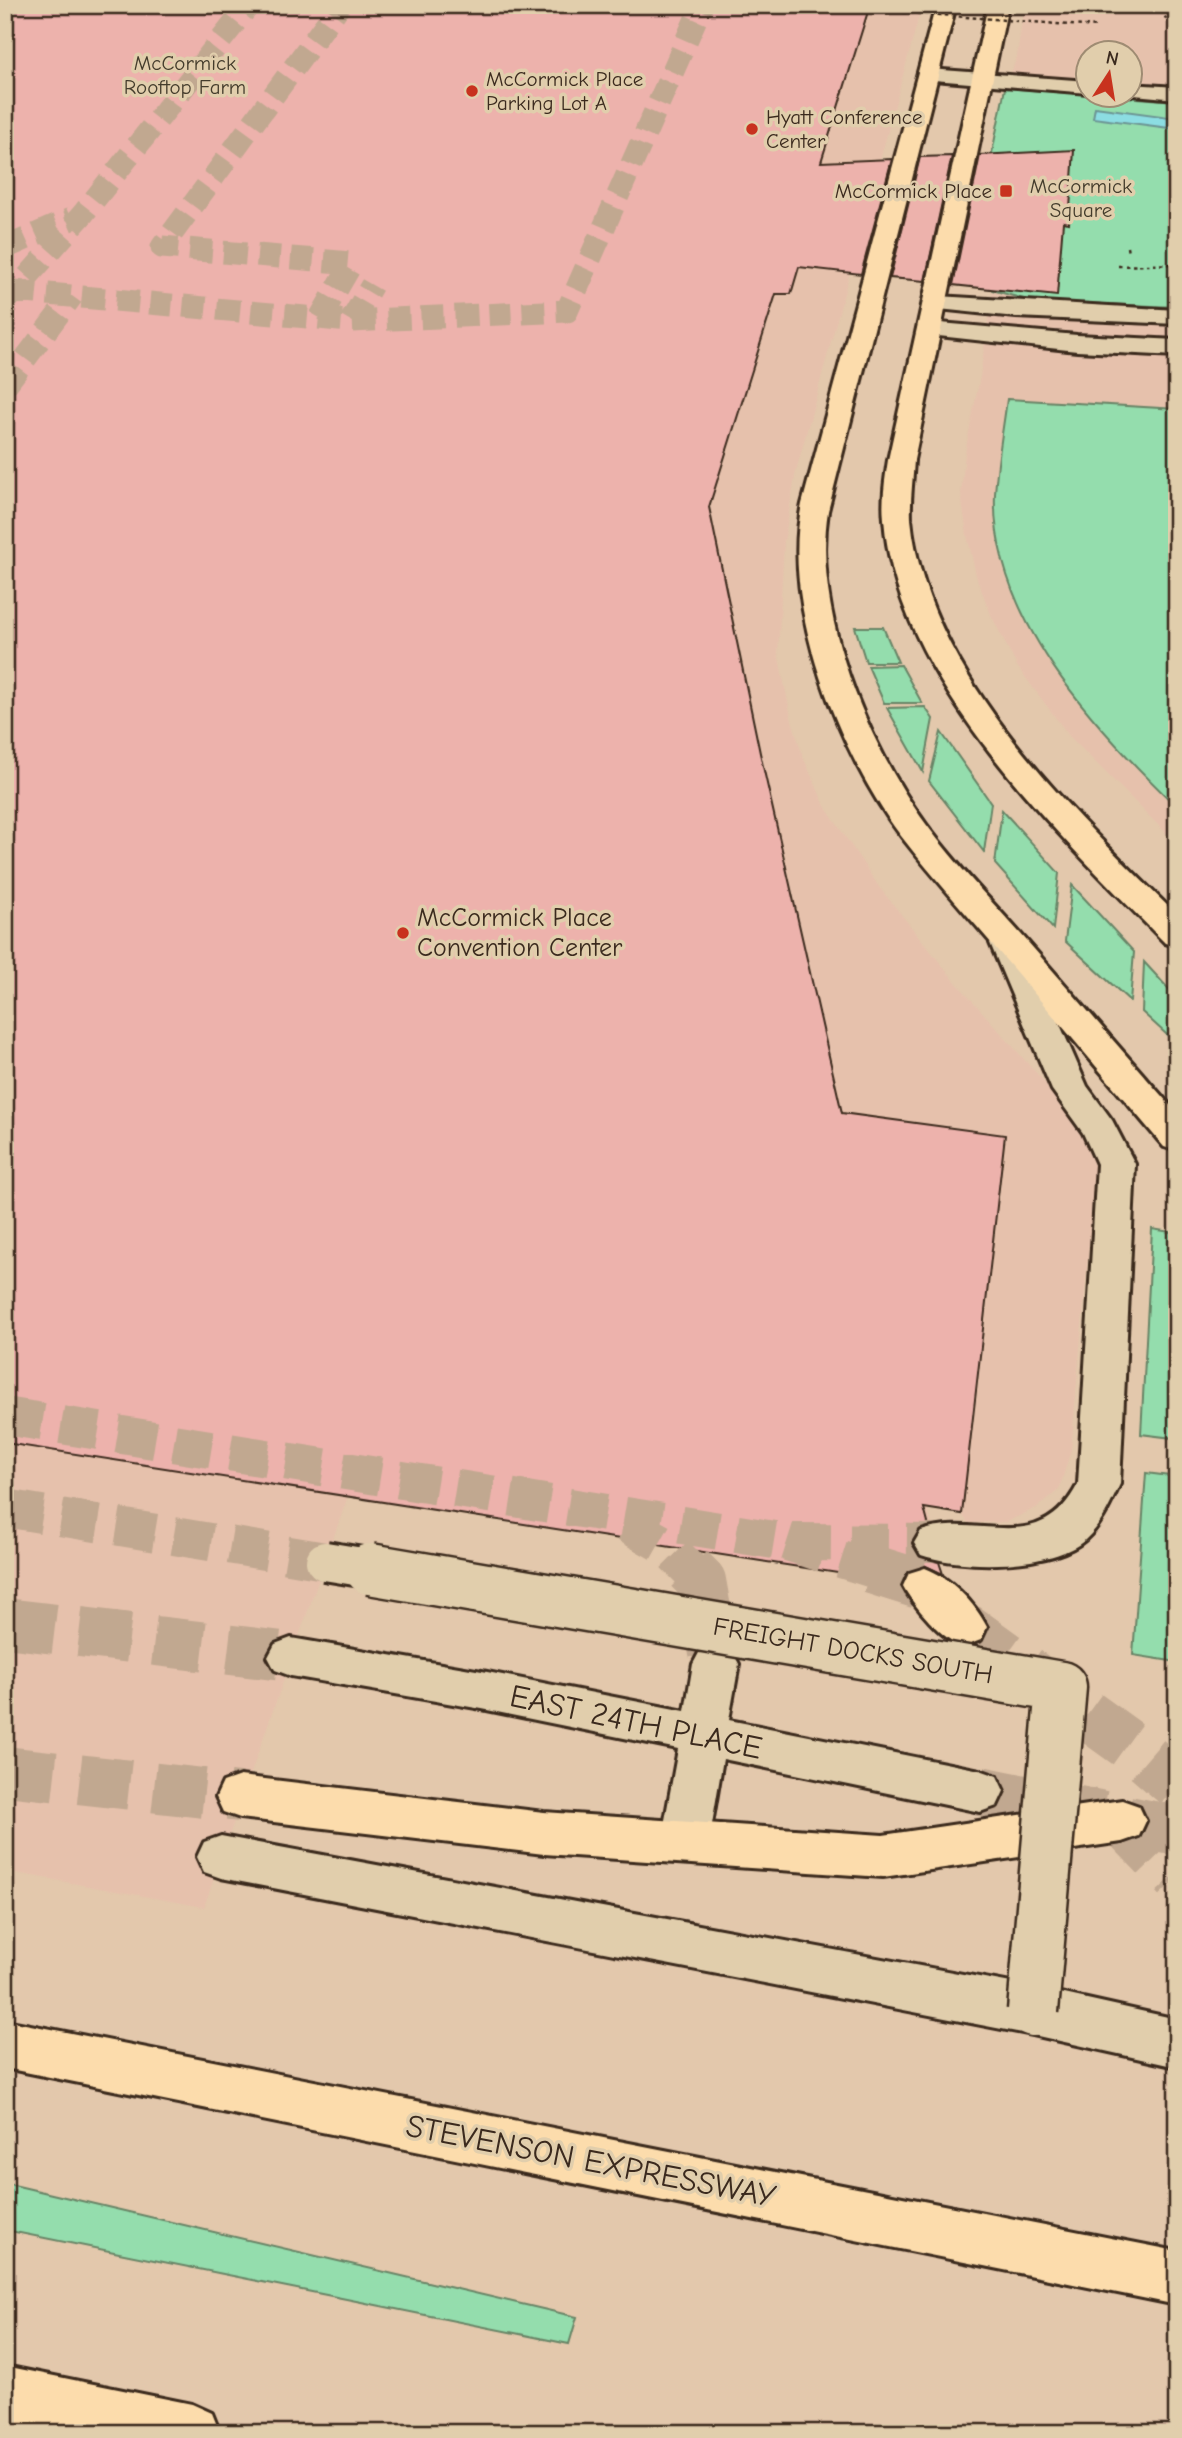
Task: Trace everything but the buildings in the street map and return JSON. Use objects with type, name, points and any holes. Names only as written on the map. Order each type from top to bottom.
[{"type":"main road","points":[[946,5],[821,478],[812,528],[814,601],[831,671],[853,726],[878,774],[913,829],[1007,943],[1177,1138]]},
{"type":"main road","points":[[998,5],[903,450],[897,496],[898,523],[914,587],[932,636],[958,687],[992,735],[1045,799],[1177,935]]},
{"type":"main road","points":[[925,1586],[965,1627]]},
{"type":"main road","points":[[240,1797],[544,1833],[883,1856],[1122,1821]]},
{"type":"main road","name":"STEVENSON EXPRESSWAY","points":[[5,2045],[1174,2277]]},
{"type":"main road","points":[[5,2394],[192,2433]]},
{"type":"street","points":[[929,75],[1074,86]]},
{"type":"street","points":[[1144,91],[1177,93]]},
{"type":"street","points":[[932,316],[1016,310],[1177,317]]},
{"type":"street","points":[[932,316],[1077,343],[1177,348]]},
{"type":"street","points":[[936,1543],[989,1547],[1056,1537],[1086,1511],[1099,1484],[1116,1164],[1099,1129],[1070,1090],[1007,943]]},
{"type":"street","name":"FREIGHT DOCKS SOUTH","points":[[325,1560],[1061,1687],[1033,2011]]},
{"type":"street","name":"EAST 24TH PLACE","points":[[291,1657],[482,1690],[980,1791]]},
{"type":"street","points":[[685,1842],[716,1664]]},
{"type":"street","points":[[220,1857],[1033,2011],[1177,2043]]},
{"type":"path","points":[[1157,5],[1167,20]]},
{"type":"path","points":[[875,10],[1097,27]]},
{"type":"path","points":[[1128,247],[1128,253]]},
{"type":"shaded area","name":"McCormick Place Convention Center","points":[[5,5],[922,5],[796,471],[784,542],[778,653],[791,717],[803,757],[826,808],[879,887],[954,980],[1077,1119],[1093,1143],[1096,1165],[1071,1450],[1059,1490],[1036,1508],[1006,1522],[968,1523],[962,1514],[928,1509],[947,1589],[348,1496],[204,1907],[5,1871]]},
{"type":"shaded area","points":[[1024,5],[1177,5],[1177,844],[1070,737],[1017,666],[992,617],[977,579],[961,494],[965,453],[980,377],[992,290],[988,282],[984,193],[1005,88],[1017,57]]},
{"type":"green space","name":"McCormick Square","points":[[1005,88],[1074,93],[1074,108],[1144,108],[1144,99],[1177,101],[1177,307],[1031,301],[992,290],[988,282],[984,193]]},
{"type":"green space","points":[[1007,399],[1177,409],[1177,807],[1113,742],[1053,667],[1029,626],[1010,583],[998,539],[995,494]]},
{"type":"green space","points":[[855,627],[883,627],[898,662],[866,662]]},
{"type":"green space","points":[[901,665],[922,703],[884,703],[868,666]]},
{"type":"green space","points":[[925,707],[933,719],[923,772],[887,708]]},
{"type":"green space","points":[[941,732],[991,803],[984,852],[929,781]]},
{"type":"green space","points":[[1002,810],[1059,873],[1053,929],[995,864]]},
{"type":"green space","points":[[1072,885],[1134,952],[1130,1001],[1065,941]]},
{"type":"green space","points":[[1144,962],[1177,998],[1177,1044],[1142,1012]]},
{"type":"green space","points":[[1152,1229],[1177,1233],[1173,1438],[1141,1434]]},
{"type":"green space","points":[[1146,1473],[1177,1477],[1177,1662],[1133,1655]]},
{"type":"green space","points":[[5,2183],[577,2317],[569,2344],[5,2230]]},
{"type":"water","points":[[1095,108],[1102,108],[1177,118],[1177,129],[1093,118]]},
{"type":"tunnel","points":[[15,291],[83,214],[249,5]]},
{"type":"tunnel","points":[[320,318],[352,263],[162,247],[340,5]]},
{"type":"tunnel","points":[[351,321],[567,311],[702,5]]},
{"type":"tunnel","points":[[5,248],[71,219]]},
{"type":"tunnel","points":[[351,321],[372,285]]},
{"type":"tunnel","points":[[5,302],[15,291]]},
{"type":"tunnel","points":[[15,291],[72,296]]},
{"type":"tunnel","points":[[5,386],[72,296]]},
{"type":"tunnel","points":[[72,296],[351,321]]},
{"type":"tunnel","points":[[5,1416],[787,1542],[936,1543]]},
{"type":"tunnel","points":[[5,1508],[325,1561]]},
{"type":"tunnel","points":[[627,1524],[666,1546],[701,1581],[714,1653]]},
{"type":"tunnel","points":[[787,1542],[876,1570]]},
{"type":"tunnel","points":[[871,1569],[925,1586]]},
{"type":"tunnel","points":[[5,1623],[291,1657]]},
{"type":"tunnel","points":[[965,1627],[1140,1753],[1177,1785]]},
{"type":"tunnel","points":[[5,1771],[240,1797]]},
{"type":"tunnel","points":[[980,1791],[1177,1831]]},
{"type":"tunnel","points":[[1122,1821],[1177,1878]]},
{"type":"place","name":"McCormick Place Parking Lot A","points":[[472,91]]},
{"type":"place","name":"Hyatt Conference Center","points":[[752,129]]},
{"type":"place","name":"McCormick Place","points":[[1006,191]]},
{"type":"place","name":"McCormick Place Convention Center","points":[[403,933]]},
{"type":"park label","name":"McCormick Rooftop Farm","points":[[185,75]]}]
